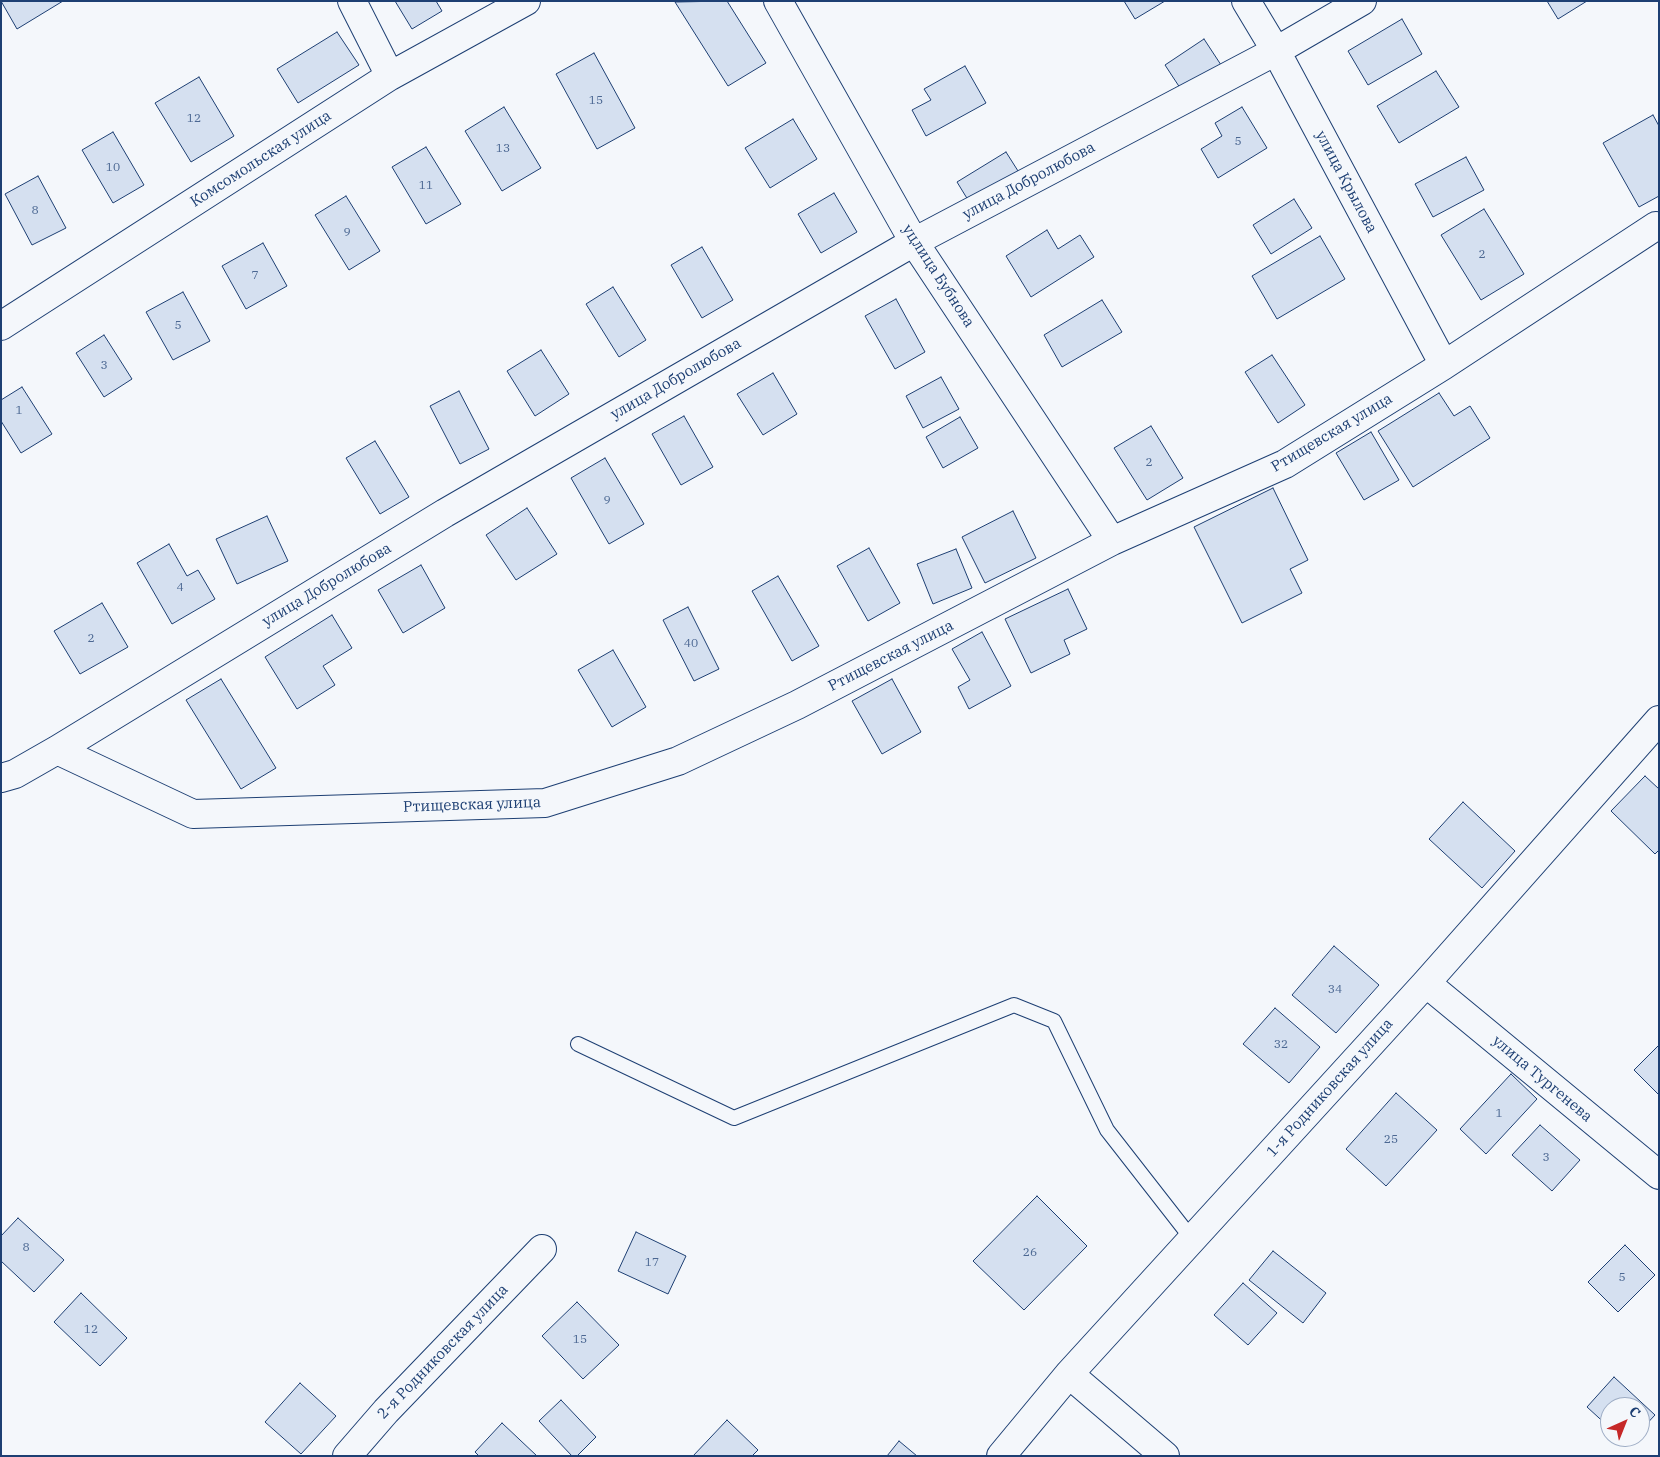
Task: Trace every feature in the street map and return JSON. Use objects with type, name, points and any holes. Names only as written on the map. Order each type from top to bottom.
[{"type":"street","points":[[352,1],[390,76]]},
{"type":"street","name":"Комсомольская улица","points":[[1,326],[390,76],[526,1]]},
{"type":"street","name":"уцлица Бубнова","points":[[778,1],[914,242],[1112,541]]},
{"type":"street","name":"улица Крылова","points":[[1246,1],[1276,51],[1444,365]]},
{"type":"street","name":"улица Добролюбова","points":[[1,778],[15,774],[57,750],[445,513],[914,242],[1276,51],[1362,1]]},
{"type":"street","name":"Ртищевская улица","points":[[57,750],[193,814],[545,803],[678,761],[797,705],[1112,541],[1285,464],[1444,365],[1656,226]]},
{"type":"street","name":"1-я Родниковская улица","points":[[1001,1456],[1069,1374],[1426,983],[1659,720]]},
{"type":"street","name":"улица Тургенева","points":[[1426,983],[1659,1175]]},
{"type":"street","name":"2-я Родниковская улица","points":[[347,1456],[386,1411],[542,1249]]},
{"type":"street","points":[[1069,1374],[1165,1456]]},
{"type":"lane","points":[[578,1044],[734,1118],[1014,1005],[1054,1021],[1107,1130],[1192,1239]]},
{"type":"building","points":[[1,1],[63,1],[17,29]]},
{"type":"building","points":[[395,1],[436,1],[442,11],[412,29]]},
{"type":"building","points":[[727,1],[766,63],[728,86],[675,2]]},
{"type":"building","points":[[1124,1],[1165,1],[1135,19]]},
{"type":"building","points":[[1547,1],[1587,1],[1558,19]]},
{"type":"building","points":[[1402,19],[1422,54],[1368,85],[1348,51]]},
{"type":"building","points":[[337,32],[359,65],[298,103],[277,69]]},
{"type":"building","points":[[1204,39],[1225,71],[1186,97],[1165,65]]},
{"type":"building","points":[[594,53],[635,128],[597,149],[556,74]]},
{"type":"building","points":[[965,66],[986,103],[926,136],[912,110],[931,100],[924,89]]},
{"type":"building","points":[[1436,71],[1459,107],[1399,143],[1377,106]]},
{"type":"building","points":[[199,77],[234,136],[191,162],[155,103]]},
{"type":"building","points":[[504,107],[541,168],[502,191],[465,131]]},
{"type":"building","points":[[1242,107],[1267,148],[1218,178],[1201,149],[1222,136],[1215,123]]},
{"type":"building","points":[[1653,115],[1659,126],[1659,196],[1639,207],[1603,143]]},
{"type":"building","points":[[793,119],[817,159],[770,188],[745,148]]},
{"type":"building","points":[[113,132],[144,185],[113,203],[82,150]]},
{"type":"building","points":[[426,147],[461,204],[426,224],[392,167]]},
{"type":"building","points":[[1006,152],[1025,182],[976,213],[957,182]]},
{"type":"building","points":[[1466,157],[1484,190],[1433,217],[1415,184]]},
{"type":"building","points":[[38,176],[66,228],[32,245],[5,194]]},
{"type":"building","points":[[834,193],[857,232],[821,253],[798,214]]},
{"type":"building","points":[[346,196],[380,251],[349,270],[315,215]]},
{"type":"building","points":[[1294,199],[1312,228],[1271,254],[1253,225]]},
{"type":"building","points":[[1484,209],[1524,274],[1481,300],[1441,235]]},
{"type":"building","points":[[1047,230],[1058,249],[1080,235],[1094,257],[1031,297],[1006,256]]},
{"type":"building","points":[[1320,236],[1345,279],[1277,319],[1252,276]]},
{"type":"building","points":[[263,243],[287,286],[246,309],[222,266]]},
{"type":"building","points":[[702,247],[733,300],[702,318],[671,265]]},
{"type":"building","points":[[613,287],[646,340],[619,357],[586,304]]},
{"type":"building","points":[[183,292],[210,341],[173,360],[146,312]]},
{"type":"building","points":[[896,299],[925,352],[895,369],[865,316]]},
{"type":"building","points":[[1102,300],[1122,332],[1062,367],[1044,335]]},
{"type":"building","points":[[104,335],[132,379],[104,397],[76,353]]},
{"type":"building","points":[[541,350],[569,394],[535,416],[507,371]]},
{"type":"building","points":[[1272,355],[1305,405],[1278,423],[1245,372]]},
{"type":"building","points":[[773,373],[797,414],[763,435],[737,394]]},
{"type":"building","points":[[941,377],[959,409],[923,428],[906,396]]},
{"type":"building","points":[[22,387],[52,434],[21,453],[1,421],[1,400]]},
{"type":"building","points":[[459,391],[489,449],[460,464],[430,406]]},
{"type":"building","points":[[1439,393],[1454,416],[1470,406],[1490,438],[1413,487],[1378,431]]},
{"type":"building","points":[[684,416],[713,467],[681,485],[652,434]]},
{"type":"building","points":[[960,417],[978,448],[943,468],[926,437]]},
{"type":"building","points":[[1151,426],[1183,478],[1147,500],[1114,448]]},
{"type":"building","points":[[1371,432],[1399,480],[1364,500],[1336,453]]},
{"type":"building","points":[[375,441],[409,497],[380,514],[346,458]]},
{"type":"building","points":[[605,458],[644,524],[609,544],[571,478]]},
{"type":"building","points":[[1273,488],[1308,560],[1290,569],[1302,593],[1242,623],[1194,527]]},
{"type":"building","points":[[527,508],[557,554],[516,580],[486,535]]},
{"type":"building","points":[[1013,511],[1036,558],[985,583],[962,537]]},
{"type":"building","points":[[267,516],[288,561],[237,584],[216,539]]},
{"type":"building","points":[[169,544],[187,576],[198,570],[215,599],[172,624],[137,563]]},
{"type":"building","points":[[869,548],[900,603],[868,621],[837,566]]},
{"type":"building","points":[[956,549],[972,588],[933,604],[917,564]]},
{"type":"building","points":[[421,565],[445,608],[403,633],[378,590]]},
{"type":"building","points":[[778,576],[819,646],[792,661],[752,591]]},
{"type":"building","points":[[1068,589],[1087,629],[1064,640],[1070,654],[1031,673],[1005,619]]},
{"type":"building","points":[[102,603],[128,647],[80,674],[54,631]]},
{"type":"building","points":[[688,607],[719,669],[694,681],[663,620]]},
{"type":"building","points":[[332,615],[352,648],[323,666],[335,685],[297,709],[265,657]]},
{"type":"building","points":[[982,632],[1011,686],[969,709],[958,687],[970,680],[952,649]]},
{"type":"building","points":[[613,650],[646,707],[612,727],[578,670]]},
{"type":"building","points":[[221,679],[276,768],[241,789],[186,700]]},
{"type":"building","points":[[892,679],[921,732],[882,754],[852,701]]},
{"type":"building","points":[[1645,776],[1659,789],[1659,850],[1655,854],[1611,811]]},
{"type":"building","points":[[1463,802],[1515,851],[1482,888],[1429,839]]},
{"type":"building","points":[[1334,946],[1379,985],[1336,1033],[1292,995]]},
{"type":"building","points":[[1275,1008],[1320,1047],[1289,1083],[1243,1044]]},
{"type":"building","points":[[1659,1045],[1659,1095],[1634,1070]]},
{"type":"building","points":[[1511,1074],[1537,1099],[1486,1154],[1460,1129]]},
{"type":"building","points":[[1396,1093],[1437,1130],[1386,1186],[1346,1149]]},
{"type":"building","points":[[1540,1125],[1580,1160],[1552,1191],[1512,1155]]},
{"type":"building","points":[[1037,1196],[1087,1246],[1024,1310],[973,1261]]},
{"type":"building","points":[[18,1218],[64,1260],[34,1292],[1,1261],[1,1236]]},
{"type":"building","points":[[636,1232],[686,1256],[668,1294],[618,1271]]},
{"type":"building","points":[[1625,1245],[1655,1275],[1618,1312],[1588,1282]]},
{"type":"building","points":[[1273,1251],[1326,1293],[1303,1323],[1249,1280]]},
{"type":"building","points":[[1243,1283],[1277,1313],[1248,1345],[1214,1315]]},
{"type":"building","points":[[81,1293],[127,1338],[100,1366],[54,1322]]},
{"type":"building","points":[[577,1302],[619,1345],[583,1379],[542,1336]]},
{"type":"building","points":[[1614,1377],[1636,1397],[1600,1397],[1600,1419],[1587,1407]]},
{"type":"building","points":[[300,1383],[336,1416],[301,1454],[265,1422]]},
{"type":"building","points":[[561,1400],[596,1437],[577,1456],[572,1456],[539,1421]]},
{"type":"building","points":[[1650,1410],[1655,1415],[1650,1420]]},
{"type":"building","points":[[727,1420],[758,1450],[752,1456],[693,1456]]},
{"type":"building","points":[[502,1423],[537,1456],[479,1456],[475,1452]]},
{"type":"building","points":[[899,1441],[917,1456],[887,1456]]}]
